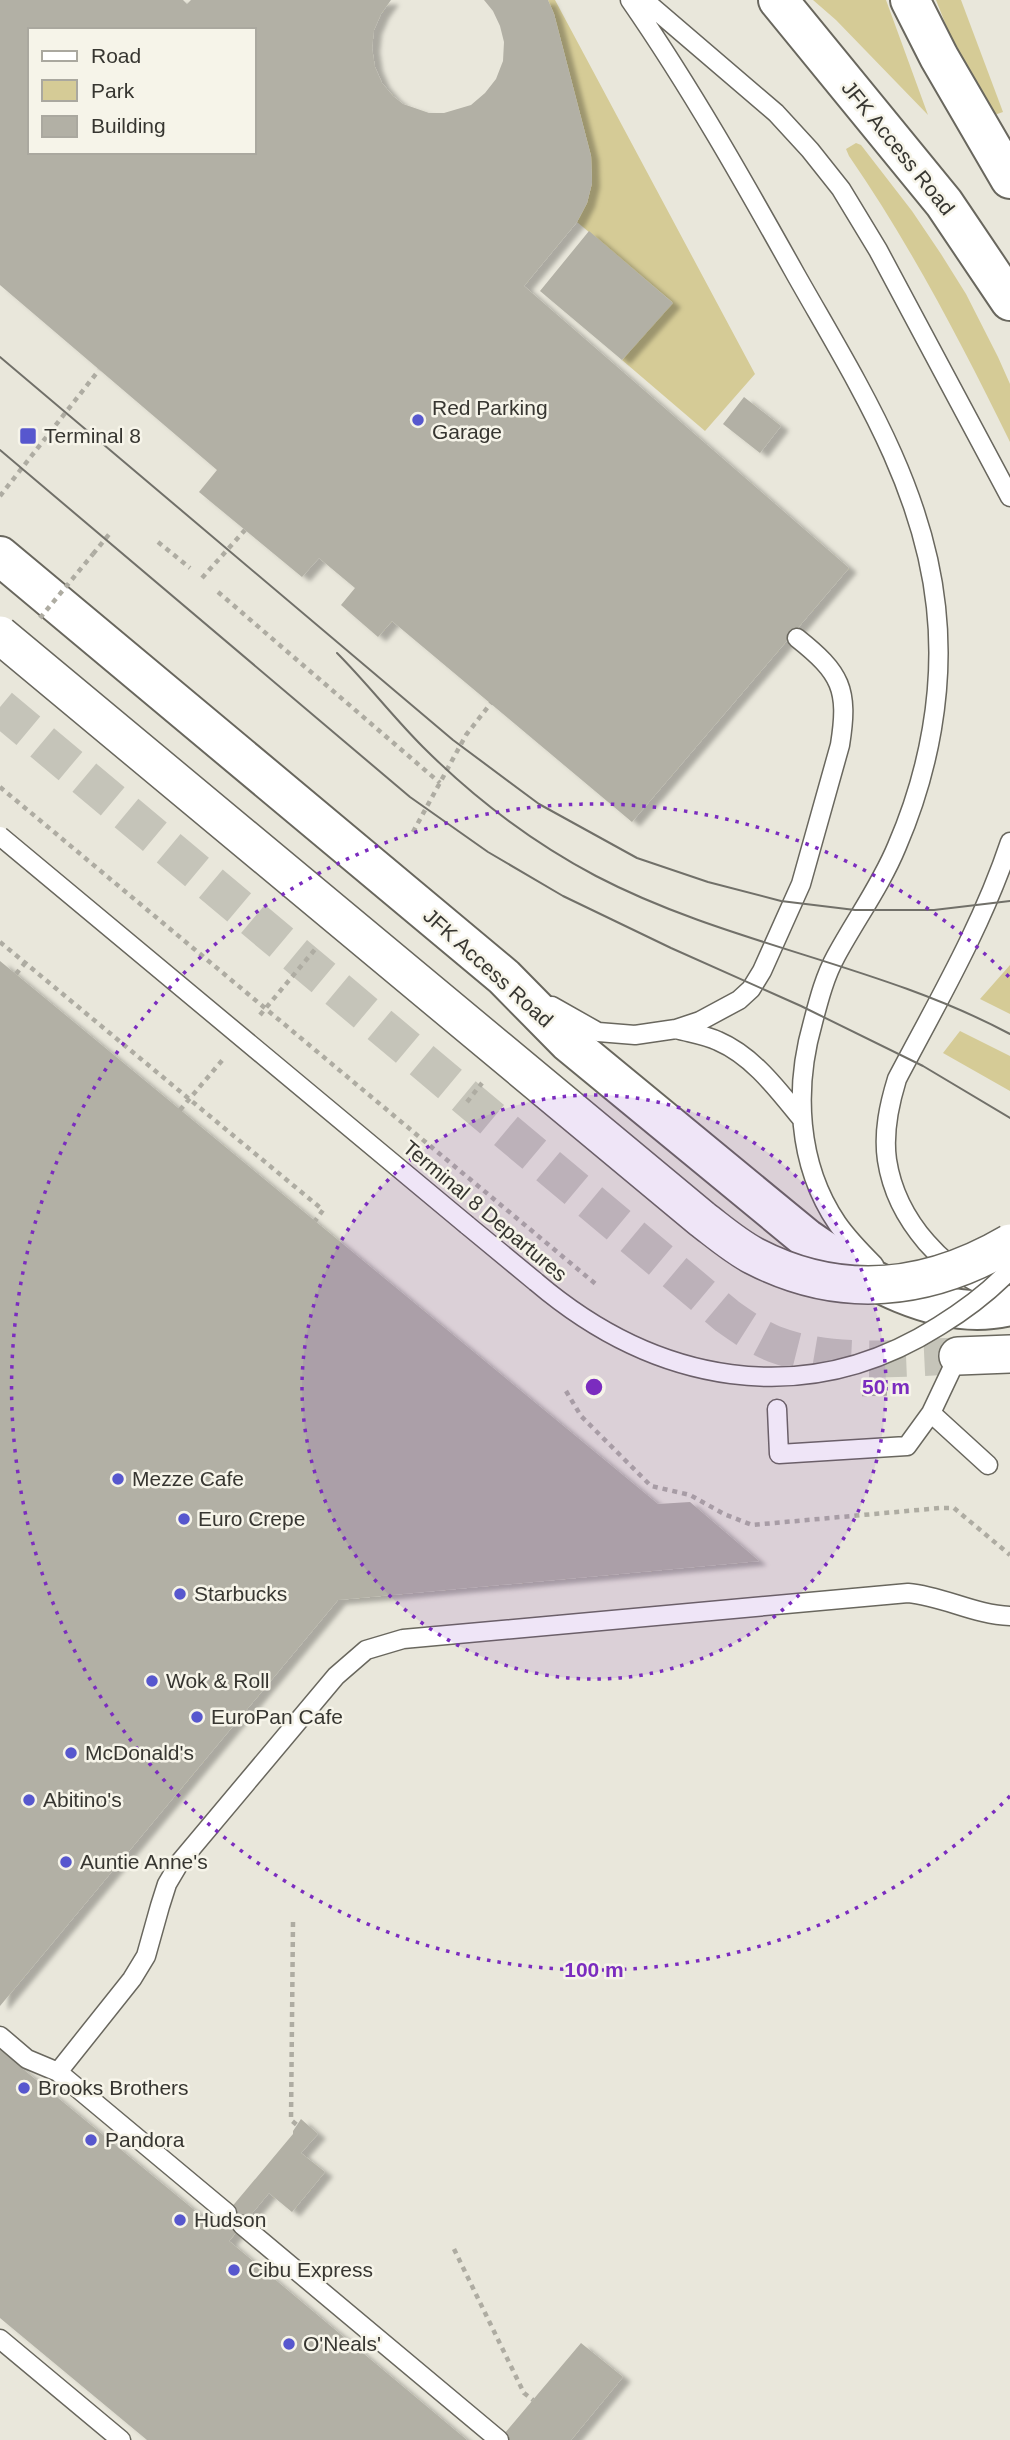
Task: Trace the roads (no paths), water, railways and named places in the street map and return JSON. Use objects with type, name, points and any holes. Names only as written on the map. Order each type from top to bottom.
[{"type":"main road","name":"JFK Access Road","points":[[778,0],[937,194],[1010,301]]},
{"type":"main road","points":[[910,0],[939,57],[1010,179]]},
{"type":"main road","name":"JFK Access Road","points":[[0,556],[504,977],[568,1042],[778,1216],[837,1260],[901,1293],[947,1306],[979,1310],[1010,1306]]},
{"type":"street","points":[[17,630],[702,1219],[751,1255],[801,1275],[849,1284],[871,1285],[901,1283],[945,1274],[1010,1243]]},
{"type":"street","points":[[958,1356],[1010,1353]]},
{"type":"lane","points":[[630,0],[735,167],[876,417],[908,488],[930,568],[940,642],[935,715],[925,759],[894,854],[884,876],[834,959],[820,996],[803,1061],[800,1091],[801,1118],[813,1171],[823,1198],[836,1222],[853,1244],[901,1293]]},
{"type":"lane","points":[[644,0],[776,113],[841,189],[878,250],[1010,497]]},
{"type":"lane","points":[[504,977],[598,1032],[635,1035],[676,1029],[719,1013],[751,989],[773,951],[801,884],[840,745],[843,698],[835,675],[826,663],[797,638]]},
{"type":"lane","name":"Terminal 8 Departures","points":[[0,836],[556,1300],[634,1347],[663,1358],[729,1374],[790,1377],[821,1374],[873,1359],[920,1338],[966,1309],[1010,1270]]},
{"type":"lane","points":[[1010,842],[979,922],[897,1079],[886,1133],[887,1160],[894,1187],[905,1212],[920,1233],[941,1257],[963,1276],[982,1286],[1010,1293]]},
{"type":"lane","points":[[676,1029],[718,1041],[740,1054],[769,1079],[801,1118]]},
{"type":"lane","points":[[777,1409],[779,1454],[907,1446],[931,1413],[958,1356]]},
{"type":"lane","points":[[931,1413],[988,1465]]},
{"type":"lane","points":[[58,2072],[132,1979],[146,1956],[163,1895],[180,1862],[336,1676],[366,1650],[403,1639],[908,1593],[924,1594],[988,1613],[1010,1616]]},
{"type":"lane","points":[[0,2036],[27,2059],[58,2072],[227,2213]]},
{"type":"lane","points":[[242,2225],[499,2440]]},
{"type":"lane","points":[[0,2339],[121,2440]]},
{"type":"tunnel","points":[[0,707],[738,1324],[774,1344],[818,1355],[865,1359],[958,1356]]},
{"type":"tram line","points":[[0,357],[453,740],[539,804],[637,858],[708,882],[781,901],[855,910],[934,910],[1010,901]]},
{"type":"tram line","points":[[0,450],[410,797],[488,852],[563,896],[801,1006],[923,1066],[1010,1118]]},
{"type":"tram line","points":[[337,653],[442,766],[505,818],[572,863],[646,900],[750,938],[909,989],[1010,1034]]},
{"type":"place","name":"Red Parking Garage","points":[[418,420]]},
{"type":"place","name":"Terminal 8","points":[[28,436]]},
{"type":"place","name":"Mezze Cafe","points":[[118,1479]]},
{"type":"place","name":"Euro Crepe","points":[[184,1519]]},
{"type":"place","name":"Starbucks","points":[[180,1594]]},
{"type":"place","name":"Wok & Roll","points":[[152,1681]]},
{"type":"place","name":"EuroPan Cafe","points":[[197,1717]]},
{"type":"place","name":"McDonald's","points":[[71,1753]]},
{"type":"place","name":"Abitino's","points":[[29,1800]]},
{"type":"place","name":"Auntie Anne's","points":[[66,1862]]},
{"type":"place","name":"Brooks Brothers","points":[[24,2088]]},
{"type":"place","name":"Pandora","points":[[91,2140]]},
{"type":"place","name":"Hudson","points":[[180,2220]]},
{"type":"place","name":"Cibu Express","points":[[234,2270]]},
{"type":"place","name":"O'Neals'","points":[[289,2344]]}]
